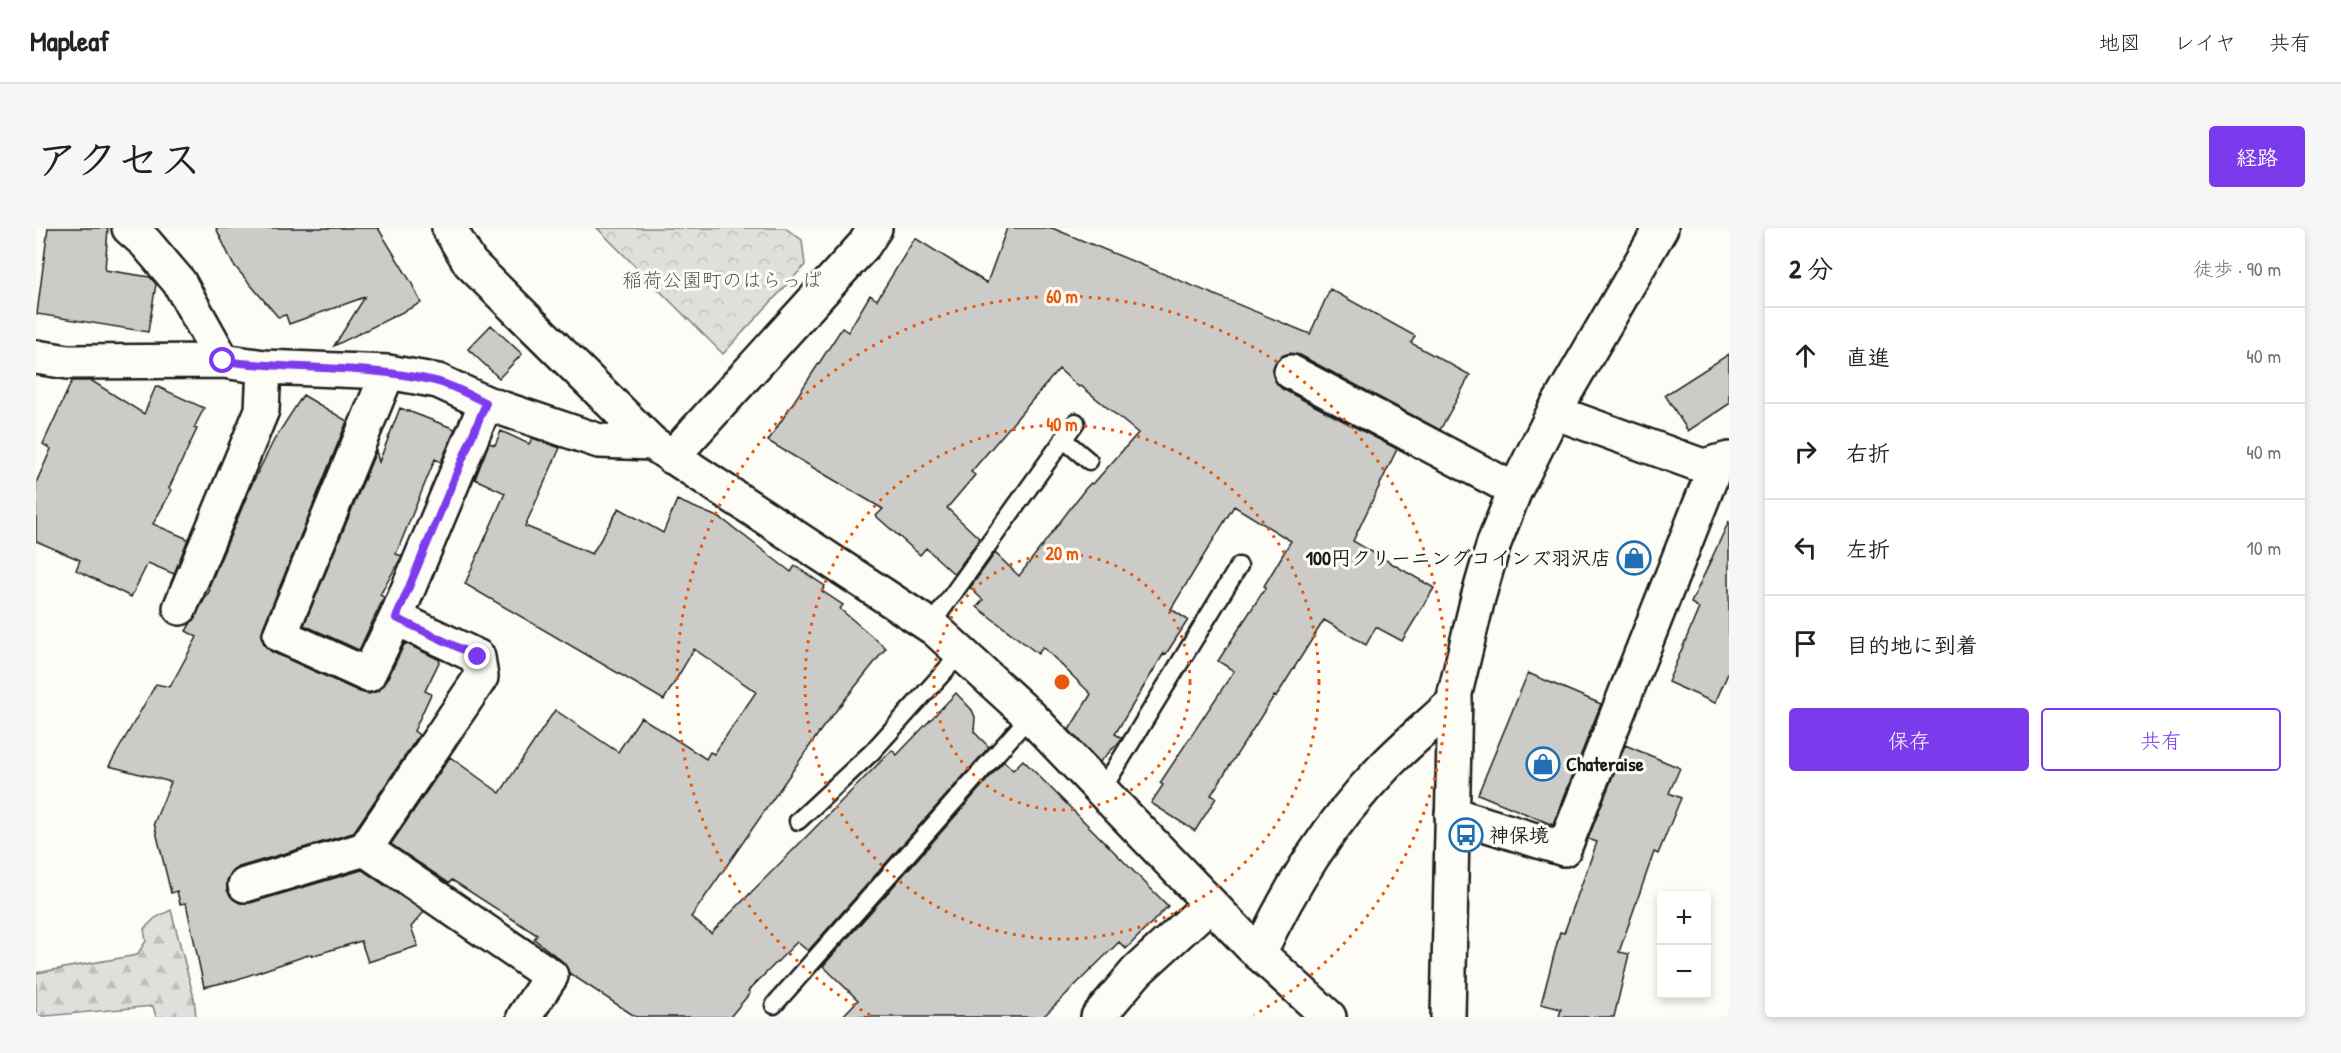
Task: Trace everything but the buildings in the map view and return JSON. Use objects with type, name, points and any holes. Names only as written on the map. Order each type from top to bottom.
[{"type":"street","points":[[129,228],[145,242],[179,282],[223,361]]},
{"type":"street","points":[[449,228],[470,263],[662,450],[930,626],[961,653],[1030,716],[1259,954],[1329,1017]]},
{"type":"street","points":[[1448,1017],[1455,701],[1460,668],[1478,598],[1494,543],[1515,490],[1554,412],[1661,228]]},
{"type":"street","points":[[662,450],[861,234]]},
{"type":"street","points":[[36,357],[68,362],[223,361],[264,367],[388,372],[438,381],[486,403],[599,441],[662,450]]},
{"type":"street","points":[[180,608],[262,410],[264,367]]},
{"type":"street","points":[[388,372],[280,635],[368,675],[396,618],[486,403]]},
{"type":"street","points":[[1291,372],[1515,490]]},
{"type":"street","points":[[1554,412],[1702,466],[1723,460]]},
{"type":"street","points":[[1452,814],[1564,849],[1723,460]]},
{"type":"street","points":[[245,885],[365,849],[481,677],[478,657],[396,618]]},
{"type":"street","points":[[1259,954],[1282,904],[1322,840],[1384,767],[1455,701]]},
{"type":"street","points":[[365,849],[551,976],[524,1017]]},
{"type":"street","points":[[1098,1017],[1137,971],[1210,904]]},
{"type":"lane","points":[[930,626],[1076,422]]},
{"type":"lane","points":[[1063,439],[1089,460]]},
{"type":"lane","points":[[1101,790],[1239,566]]},
{"type":"lane","points":[[798,821],[872,752],[961,653]]},
{"type":"lane","points":[[774,1005],[1030,716]]},
{"type":"green space","name":"稲荷公園町のはらっぱ","points":[[597,228],[785,228],[802,240],[805,265],[723,354]]},
{"type":"green space","points":[[171,910],[194,998],[196,1017],[156,1017],[153,1006],[36,1017],[36,973],[137,955],[146,941],[144,929],[155,918]]},
{"type":"place","name":"100円クリーニングコインズ羽沢店","points":[[1634,558]]},
{"type":"place","name":"Chateraise","points":[[1543,764]]},
{"type":"place","name":"神保境","points":[[1466,835]]},
{"type":"route","points":[[223,361],[264,367],[388,372],[438,381],[486,403],[396,618],[478,657]]}]
